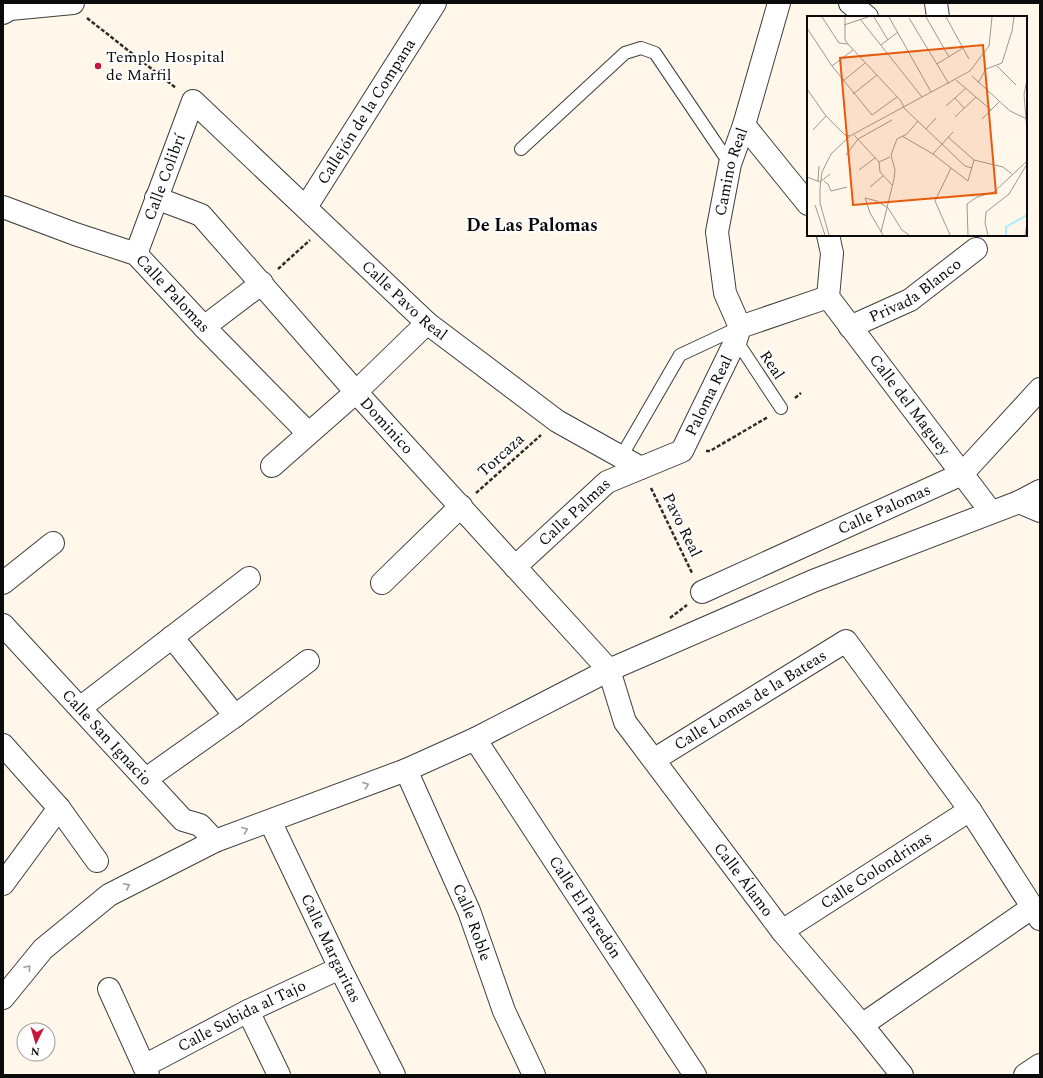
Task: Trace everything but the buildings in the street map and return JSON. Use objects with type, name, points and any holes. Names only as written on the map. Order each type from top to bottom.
[{"type":"street","name":"Camino Real","points":[[738,334],[725,293],[717,232],[730,164],[744,125],[779,3]]},
{"type":"street","points":[[850,3],[866,16]]},
{"type":"street","points":[[936,3],[938,16]]},
{"type":"street","points":[[3,13],[10,9],[71,4]]},
{"type":"street","name":"Callejón de la Compana","points":[[306,207],[431,10]]},
{"type":"street","name":"Calle Colibrí","points":[[136,254],[193,101]]},
{"type":"street","name":"Calle Pavo Real","points":[[193,101],[427,323],[556,421],[641,468]]},
{"type":"street","points":[[744,125],[806,197]]},
{"type":"street","name":"Dominico","points":[[156,198],[201,214],[356,392],[609,670]]},
{"type":"street","name":"Calle Palomas","points":[[3,207],[75,234],[136,254],[204,327],[308,433]]},
{"type":"street","points":[[738,334],[828,297],[832,253],[828,236]]},
{"type":"street","name":"Privada Blanco","points":[[850,328],[910,300],[976,249]]},
{"type":"street","points":[[204,327],[262,283]]},
{"type":"street","name":"Calle del Maguey","points":[[828,297],[991,512]]},
{"type":"street","points":[[272,466],[356,392],[427,323]]},
{"type":"street","name":"Paloma Real","points":[[641,468],[682,451],[738,334]]},
{"type":"street","name":"Calle Palomas","points":[[702,592],[962,474],[1040,389]]},
{"type":"street","name":"Calle Palmas","points":[[515,566],[607,482],[641,468]]},
{"type":"street","points":[[3,998],[43,949],[109,895],[215,841],[406,770],[475,739],[609,670],[813,581],[1019,502],[1040,491]]},
{"type":"street","points":[[1019,502],[1040,511]]},
{"type":"street","points":[[382,583],[461,506]]},
{"type":"street","points":[[3,583],[53,543]]},
{"type":"street","points":[[80,708],[249,578]]},
{"type":"street","name":"Calle San Ignacio","points":[[3,625],[183,820],[200,825],[215,841]]},
{"type":"street","points":[[172,637],[235,716]]},
{"type":"street","name":"Calle Lomas de la Bateas","points":[[654,759],[846,641],[970,810]]},
{"type":"street","points":[[146,779],[235,716],[308,661]]},
{"type":"street","name":"Calle Álamo","points":[[609,670],[625,722],[782,931],[862,1025],[902,1075]]},
{"type":"street","name":"Calle El Paredón","points":[[475,739],[695,1075]]},
{"type":"street","points":[[3,744],[59,808],[97,861]]},
{"type":"street","name":"Calle Roble","points":[[406,770],[469,911],[504,1011],[534,1075]]},
{"type":"street","points":[[3,884],[59,808]]},
{"type":"street","points":[[862,1025],[1036,913],[970,810]]},
{"type":"street","name":"Calle Golondrinas","points":[[782,931],[970,810]]},
{"type":"street","name":"Calle Margaritas","points":[[270,821],[340,968],[394,1075]]},
{"type":"street","name":"Calle Subida al Tajo","points":[[146,1071],[248,1011],[340,968]]},
{"type":"street","points":[[109,989],[146,1071]]},
{"type":"street","points":[[248,1011],[279,1075]]},
{"type":"street","points":[[1025,1075],[1040,1065]]},
{"type":"lane","points":[[521,149],[625,53],[641,48],[656,53],[730,164]]},
{"type":"lane","points":[[622,457],[680,355],[738,334]]},
{"type":"lane","name":"Real","points":[[738,334],[781,408]]},
{"type":"path","points":[[71,4],[193,101]]},
{"type":"path","points":[[262,283],[325,226]]},
{"type":"path","name":"Paloma Real","points":[[682,451],[710,451],[781,408]]},
{"type":"path","name":"Torcaza","points":[[461,506],[556,421]]},
{"type":"path","name":"Pavo Real","points":[[641,468],[702,592]]},
{"type":"place","name":"Templo Hospital de Marfil","points":[[98,66]]},
{"type":"district","name":"De Las Palomas","points":[[532,225]]}]
